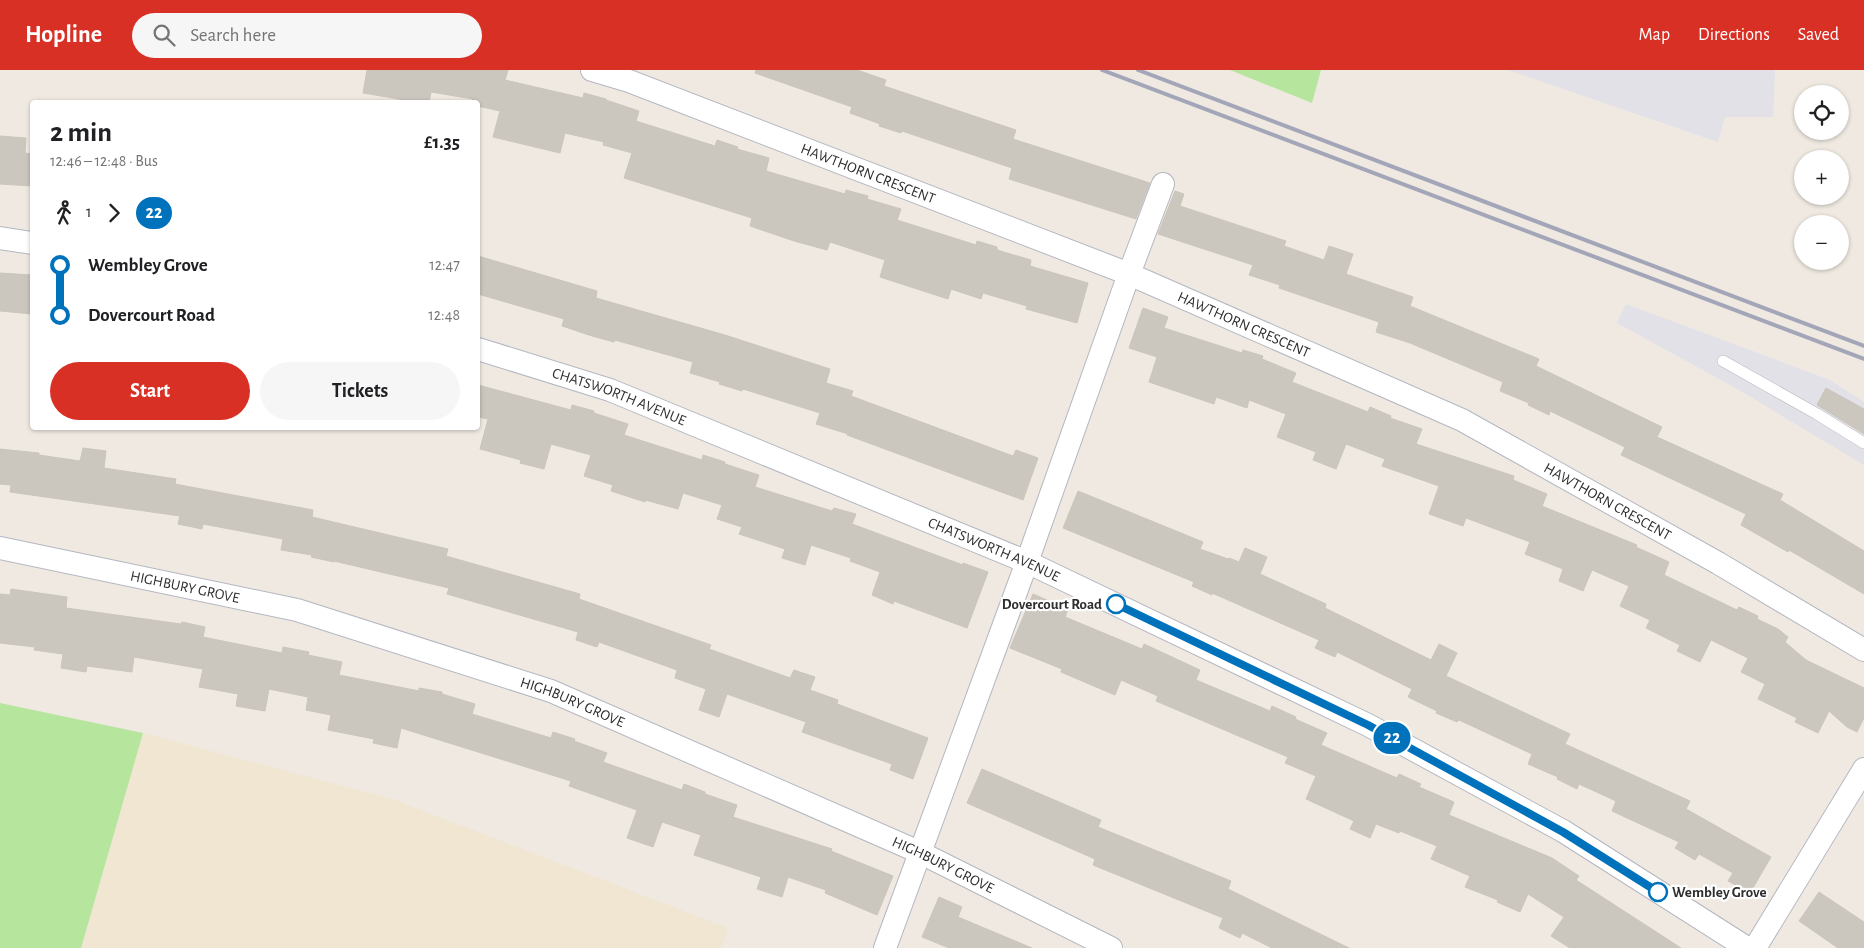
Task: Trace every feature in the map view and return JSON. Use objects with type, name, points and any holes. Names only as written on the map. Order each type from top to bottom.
[{"type":"street","name":"HAWTHORN CRESCENT","points":[[592,70],[629,81],[1129,274],[1462,420],[1709,558],[1864,650]]},
{"type":"street","points":[[885,948],[1163,184]]},
{"type":"street","points":[[0,238],[30,244]]},
{"type":"street","name":"CHATSWORTH AVENUE","points":[[480,350],[610,390],[1027,562],[1368,725],[1563,832],[1747,948]]},
{"type":"street","name":"HIGHBURY GROVE","points":[[0,548],[297,610],[551,691],[919,852],[1111,948]]},
{"type":"street","points":[[1755,948],[1864,769]]},
{"type":"lane","points":[[1723,361],[1864,443]]},
{"type":"shaded area","points":[[1508,70],[1775,70],[1773,117],[1725,117],[1718,142]]},
{"type":"shaded area","points":[[1626,304],[1830,380],[1864,402],[1864,465],[1739,390],[1617,323]]},
{"type":"shaded area","points":[[143,733],[392,799],[728,928],[721,948],[81,948]]},
{"type":"green space","points":[[1230,70],[1321,70],[1312,103]]},
{"type":"green space","points":[[0,703],[143,733],[81,948],[0,948]]},
{"type":"building","points":[[367,70],[508,70],[505,80],[583,98],[584,93],[606,99],[639,111],[636,121],[715,146],[717,140],[738,147],[737,149],[769,158],[766,171],[845,194],[846,190],[868,196],[867,199],[901,209],[897,220],[976,245],[977,241],[997,247],[997,250],[1031,260],[1030,266],[1088,283],[1077,323],[1026,309],[1027,306],[983,293],[981,299],[951,289],[948,299],[880,277],[885,260],[830,242],[827,250],[794,241],[750,226],[752,218],[624,178],[632,153],[603,145],[604,142],[565,133],[560,153],[493,137],[500,111],[480,106],[480,100],[431,92],[429,100],[405,100],[363,93]]},
{"type":"building","points":[[756,70],[857,70],[886,80],[884,86],[1016,130],[1013,139],[1150,183],[1136,219],[1009,179],[1012,168],[902,131],[901,133],[879,126],[880,124],[850,113],[852,107],[755,73]]},
{"type":"building","points":[[0,136],[26,138],[25,153],[30,154],[30,186],[0,184]]},
{"type":"building","points":[[1175,191],[1184,194],[1180,206],[1286,241],[1284,246],[1324,260],[1329,246],[1353,254],[1346,274],[1413,297],[1410,306],[1539,359],[1536,366],[1662,427],[1657,437],[1783,494],[1780,500],[1864,551],[1864,594],[1789,550],[1788,552],[1741,525],[1746,514],[1621,455],[1625,447],[1550,411],[1549,415],[1528,405],[1529,403],[1500,391],[1503,382],[1410,343],[1376,332],[1379,322],[1279,288],[1280,285],[1249,275],[1253,265],[1158,234]]},
{"type":"building","points":[[480,257],[597,291],[596,298],[725,335],[830,369],[826,383],[853,391],[851,396],[1013,456],[1016,450],[1038,458],[1023,500],[848,434],[816,424],[820,413],[743,389],[742,391],[719,384],[720,382],[690,373],[693,362],[615,340],[614,342],[592,336],[562,326],[564,319],[480,295]]},
{"type":"building","points":[[0,273],[30,275],[30,314],[0,311]]},
{"type":"building","points":[[1143,308],[1168,317],[1164,328],[1242,353],[1243,350],[1263,356],[1262,359],[1296,373],[1292,382],[1368,412],[1370,407],[1391,416],[1390,418],[1422,429],[1416,444],[1514,476],[1513,480],[1547,494],[1542,506],[1637,545],[1636,547],[1669,562],[1664,575],[1737,610],[1739,607],[1758,616],[1757,619],[1778,629],[1788,637],[1785,642],[1806,660],[1864,688],[1864,718],[1857,732],[1847,727],[1829,711],[1818,733],[1795,722],[1797,718],[1758,699],[1765,684],[1741,672],[1748,658],[1711,640],[1700,662],[1677,651],[1680,645],[1646,628],[1650,620],[1620,606],[1629,586],[1592,570],[1583,591],[1559,581],[1563,569],[1525,554],[1530,542],[1466,518],[1463,526],[1429,514],[1439,486],[1382,466],[1385,459],[1346,444],[1336,469],[1313,460],[1316,452],[1277,437],[1286,414],[1249,400],[1247,408],[1216,397],[1214,404],[1149,382],[1157,357],[1129,348]]},
{"type":"building","points":[[480,386],[571,410],[572,405],[594,411],[594,413],[628,424],[624,435],[702,460],[703,455],[725,462],[725,464],[759,475],[755,487],[832,511],[834,508],[856,514],[852,524],[963,565],[963,563],[988,572],[967,628],[894,601],[893,604],[872,595],[880,572],[850,561],[851,558],[811,545],[805,565],[782,558],[785,549],[739,534],[742,527],[717,519],[722,505],[683,493],[678,509],[645,500],[645,502],[611,491],[613,485],[584,476],[591,455],[551,444],[544,469],[520,463],[521,460],[480,449],[488,419],[480,417]]},
{"type":"building","points":[[1826,388],[1864,409],[1864,434],[1817,405]]},
{"type":"building","points":[[83,448],[106,451],[104,468],[176,479],[175,484],[313,510],[312,517],[448,549],[446,556],[580,594],[579,599],[711,645],[709,649],[790,678],[794,670],[815,677],[810,690],[838,700],[837,704],[928,738],[913,779],[890,770],[892,764],[802,732],[806,722],[727,694],[719,717],[699,710],[706,689],[675,678],[677,670],[599,642],[597,647],[576,640],[578,632],[447,594],[449,588],[311,557],[312,555],[281,550],[283,539],[203,524],[202,529],[178,524],[180,516],[10,492],[11,485],[0,484],[0,449],[39,453],[39,455],[80,461]]},
{"type":"building","points":[[1078,491],[1203,542],[1200,549],[1228,559],[1239,562],[1245,548],[1267,557],[1260,574],[1326,604],[1325,608],[1431,660],[1439,644],[1457,653],[1446,676],[1570,734],[1565,744],[1690,801],[1686,809],[1771,857],[1750,893],[1728,881],[1733,873],[1699,854],[1695,860],[1675,848],[1679,842],[1612,811],[1616,801],[1579,784],[1577,789],[1557,779],[1558,777],[1528,764],[1532,754],[1459,720],[1457,722],[1436,713],[1437,711],[1408,697],[1412,689],[1337,652],[1335,657],[1315,648],[1319,640],[1192,586],[1194,582],[1063,528]]},
{"type":"building","points":[[11,589],[67,597],[66,608],[181,624],[182,622],[205,627],[203,637],[282,653],[283,647],[309,652],[308,655],[342,662],[339,675],[419,691],[419,688],[442,692],[442,694],[475,704],[472,714],[551,738],[553,732],[575,739],[574,741],[607,753],[603,762],[682,790],[684,784],[705,792],[705,794],[737,805],[733,817],[832,849],[831,851],[893,876],[877,915],[825,893],[826,890],[788,877],[782,897],[757,889],[761,877],[694,855],[701,835],[662,822],[653,847],[627,838],[637,810],[569,786],[571,781],[401,728],[397,748],[373,743],[374,739],[328,730],[331,715],[306,710],[308,697],[269,689],[265,711],[236,706],[238,694],[199,687],[203,669],[134,657],[132,672],[87,666],[86,672],[61,668],[63,654],[34,650],[35,647],[0,643],[0,594],[10,595]]},
{"type":"building","points":[[1033,594],[1068,609],[1065,617],[1142,649],[1144,644],[1200,670],[1196,680],[1270,711],[1272,706],[1296,717],[1295,719],[1327,733],[1321,745],[1397,778],[1399,774],[1421,784],[1419,787],[1454,802],[1449,815],[1552,858],[1579,876],[1576,880],[1681,948],[1570,948],[1551,936],[1564,917],[1528,894],[1520,912],[1497,902],[1498,900],[1465,887],[1470,876],[1431,859],[1437,846],[1400,831],[1399,833],[1376,824],[1370,838],[1350,829],[1354,821],[1306,799],[1316,776],[1285,763],[1288,757],[1156,701],[1158,696],[1121,680],[1115,695],[1061,672],[1062,669],[1010,648]]},
{"type":"building","points":[[982,769],[1101,820],[1098,827],[1231,881],[1228,889],[1349,948],[1272,948],[1242,933],[1240,938],[1219,928],[1223,918],[1093,865],[1095,859],[967,803]]},
{"type":"building","points":[[1819,892],[1864,922],[1864,948],[1838,948],[1799,921]]},
{"type":"building","points":[[939,897],[962,907],[958,917],[1032,948],[949,948],[922,937]]},
{"type":"railway","points":[[1102,70],[1864,359]]},
{"type":"railway","points":[[1138,70],[1864,346]]},
{"type":"bus line","name":"22","points":[[1116,604],[1368,725],[1563,832],[1658,892]]},
{"type":"place","name":"Dovercourt Road","points":[[1116,604]]},
{"type":"place","name":"Wembley Grove","points":[[1658,892]]}]
